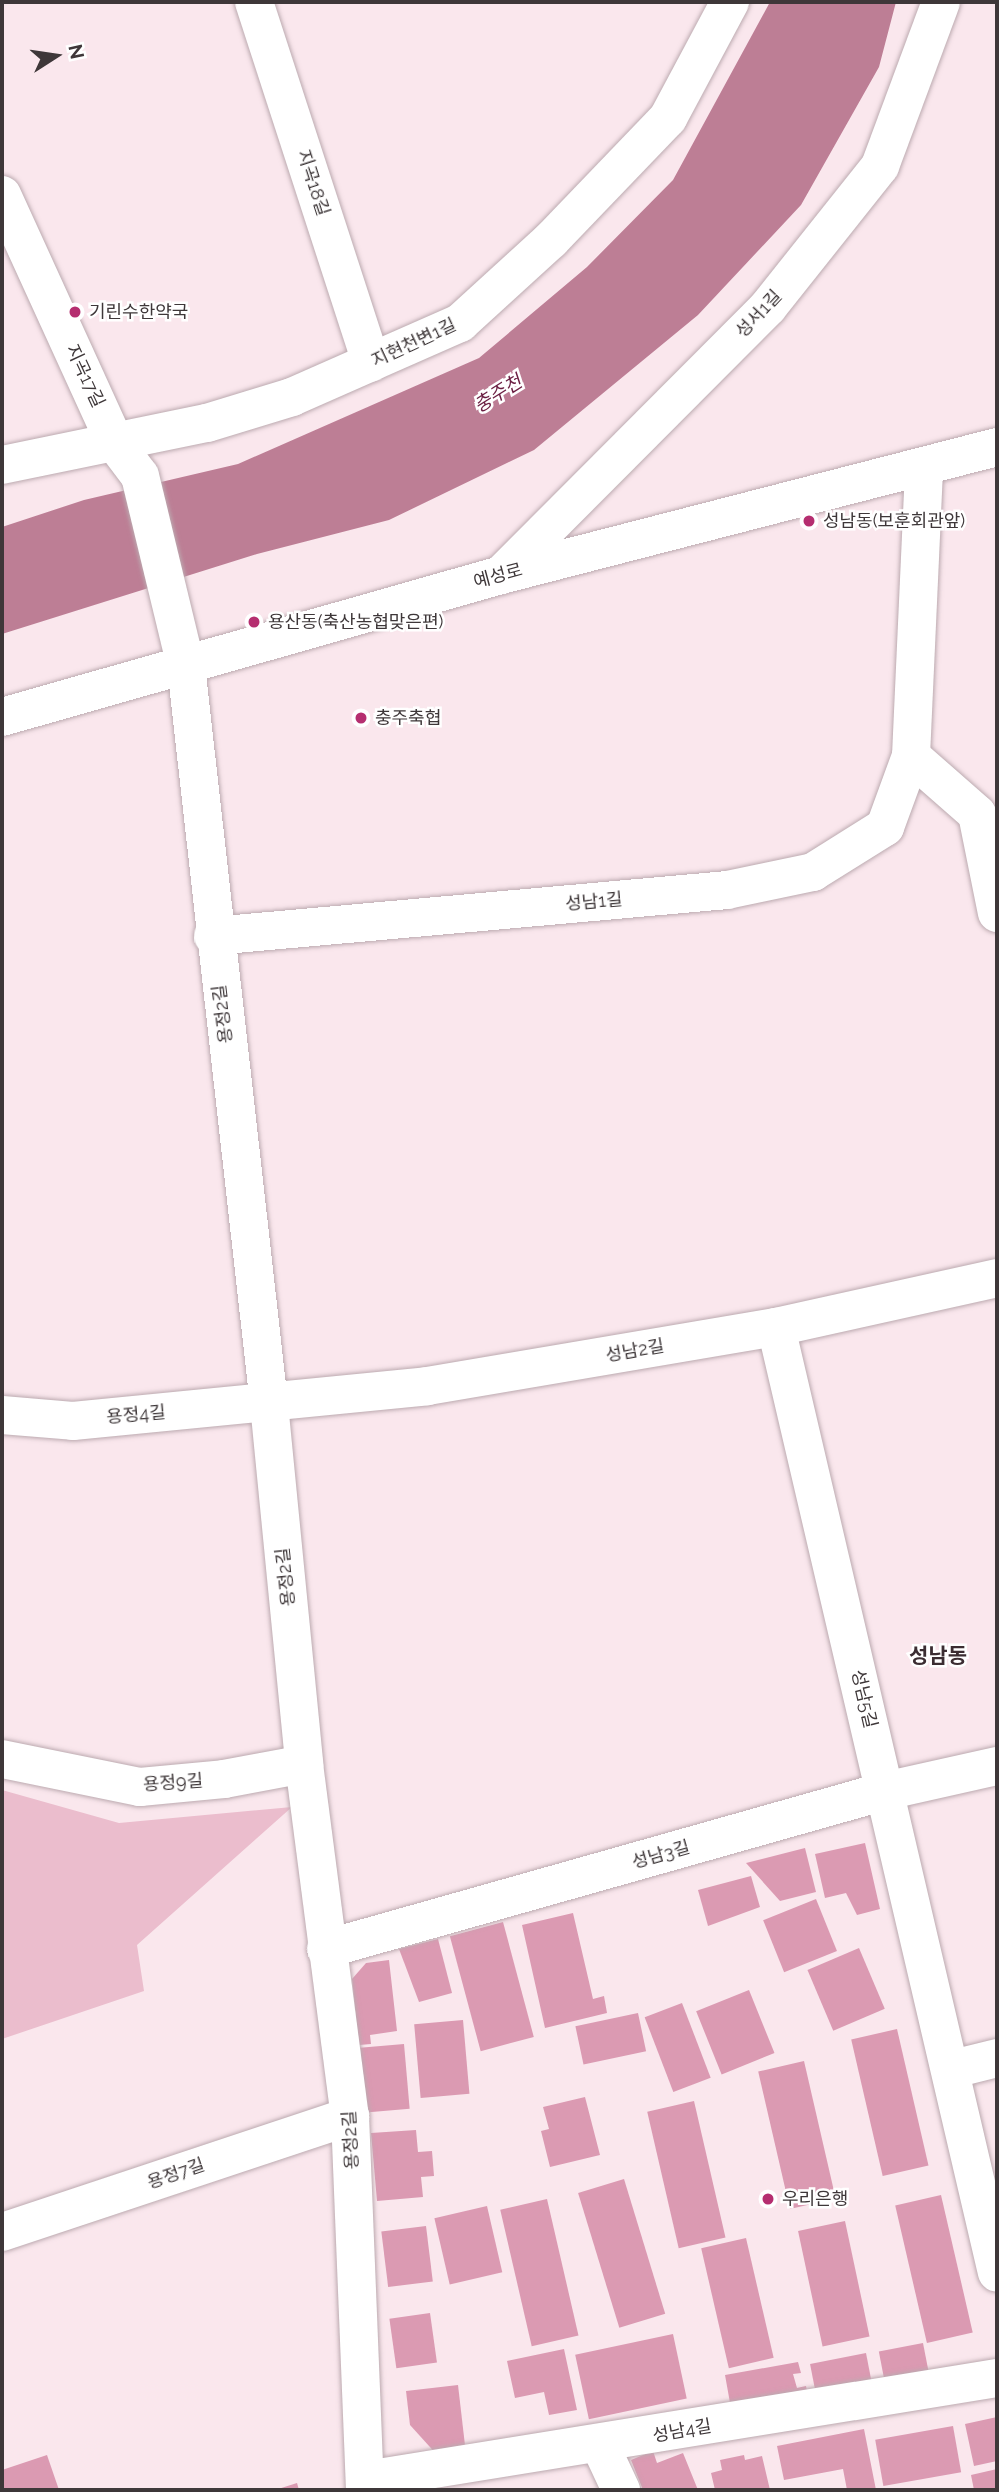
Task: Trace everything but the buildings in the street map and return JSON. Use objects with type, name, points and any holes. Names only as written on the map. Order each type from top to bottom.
[{"type":"street","name":"지곡18길","points":[[254,2],[371,363]]},
{"type":"street","name":"지현천변1길","points":[[2,465],[207,423],[292,397],[460,323],[551,240],[667,118],[730,2]]},
{"type":"street","name":"성서1길","points":[[501,575],[768,307],[880,166],[942,2]]},
{"type":"street","name":"지곡17길","points":[[2,195],[115,443],[140,476]]},
{"type":"street","name":"예성로","points":[[2,717],[501,575],[924,469],[997,447]]},
{"type":"street","name":"성남1길","points":[[213,936],[727,890],[813,872],[885,827],[911,756],[924,469]]},
{"type":"street","name":"용정2길","points":[[140,476],[186,666],[213,936],[269,1404],[304,1764],[326,1949],[350,2116],[366,2485]]},
{"type":"street","points":[[911,756],[977,814],[997,913]]},
{"type":"street","name":"성남2길","points":[[269,1404],[427,1386],[776,1327],[997,1279]]},
{"type":"street","name":"성남5길","points":[[776,1327],[953,2069],[997,2273]]},
{"type":"street","name":"용정4길","points":[[2,1415],[73,1420],[269,1404]]},
{"type":"street","name":"용정9길","points":[[2,1759],[140,1787],[224,1779],[304,1764]]},
{"type":"street","name":"성남3길","points":[[326,1949],[885,1791],[997,1766]]},
{"type":"street","points":[[953,2069],[997,2058]]},
{"type":"street","name":"용정7길","points":[[2,2232],[350,2116]]},
{"type":"street","name":"성남4길","points":[[366,2485],[997,2378]]},
{"type":"street","points":[[600,2445],[621,2490]]},
{"type":"shaded area","points":[[2,1790],[119,1823],[292,1807],[137,1945],[144,1991],[2,2039]]},
{"type":"water","name":"충주천","points":[[770,2],[896,2],[879,67],[801,205],[698,315],[534,450],[389,520],[257,554],[2,634],[2,527],[84,500],[238,464],[479,358],[587,267],[673,180]]},
{"type":"place","name":"기린수한약국","points":[[75,312]]},
{"type":"place","name":"성남동(보훈회관앞)","points":[[809,521]]},
{"type":"place","name":"용산동(축산농협맞은편)","points":[[254,622]]},
{"type":"place","name":"충주축협","points":[[361,718]]},
{"type":"place","name":"우리은행","points":[[768,2199]]},
{"type":"district","name":"성남동","points":[[938,1656]]}]
